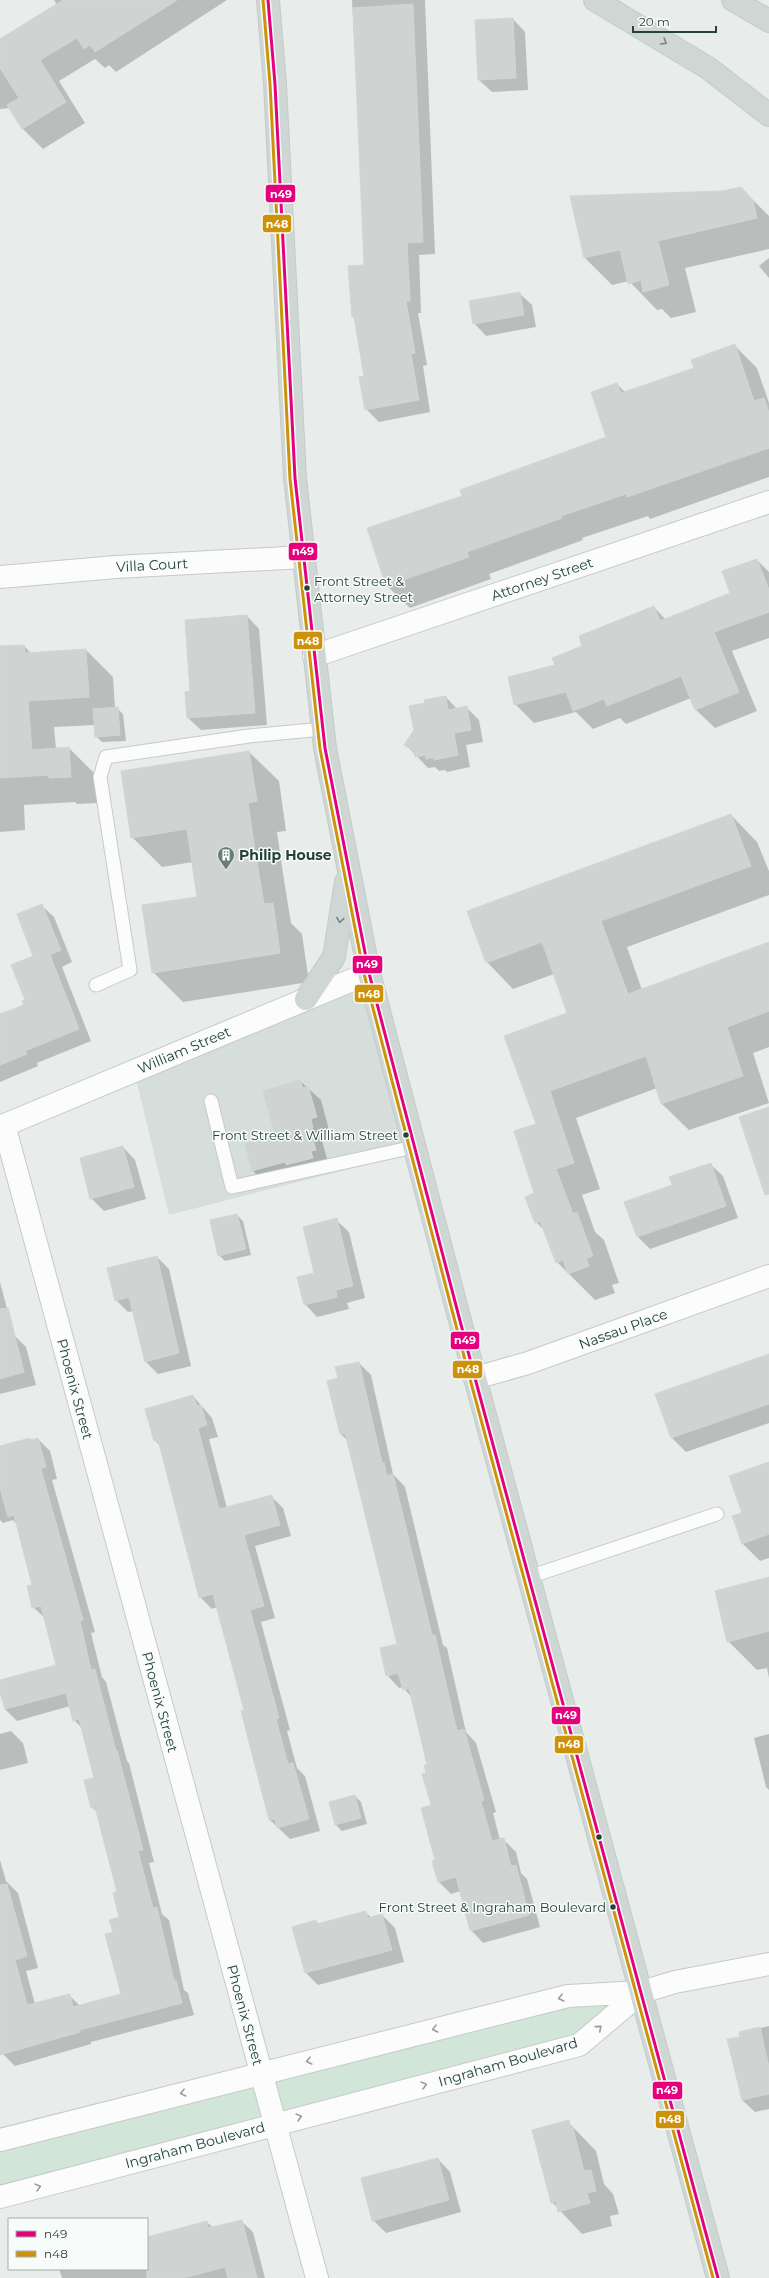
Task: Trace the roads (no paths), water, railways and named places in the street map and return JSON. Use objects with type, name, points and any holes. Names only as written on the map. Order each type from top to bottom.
[{"type":"main road","points":[[268,0],[275,84],[295,478],[323,729],[348,868],[369,973],[414,1147],[718,2278]]},
{"type":"main road","points":[[595,0],[708,68],[769,115]]},
{"type":"main road","points":[[733,0],[769,21]]},
{"type":"main road","points":[[306,999],[334,957],[348,868]]},
{"type":"street","name":"Attorney Street","points":[[314,656],[769,502]]},
{"type":"street","name":"Villa Court","points":[[0,577],[116,567],[304,557]]},
{"type":"street","name":"William Street","points":[[2,1126],[369,973]]},
{"type":"street","name":"Phoenix Street","points":[[2,1126],[261,2073],[276,2123],[317,2278]]},
{"type":"street","name":"Nassau Place","points":[[475,1378],[528,1362],[769,1276]]},
{"type":"street","points":[[0,2140],[568,1996],[642,1992],[675,1982],[769,1964]]},
{"type":"street","name":"Ingraham Boulevard","points":[[0,2197],[276,2123],[579,2045],[642,1992]]},
{"type":"lane","points":[[96,985],[130,970],[100,777],[106,757],[249,736],[323,729]]},
{"type":"lane","points":[[211,1101],[232,1187],[414,1147]]},
{"type":"lane","points":[[529,1577],[717,1514]]},
{"type":"place","name":"Front Street & Attorney Street","points":[[307,588]]},
{"type":"place","name":"Philip House","points":[[226,870]]},
{"type":"place","name":"Front Street & William Street","points":[[406,1135]]},
{"type":"place","name":"Front Street & Ingraham Boulevard","points":[[613,1907]]}]
